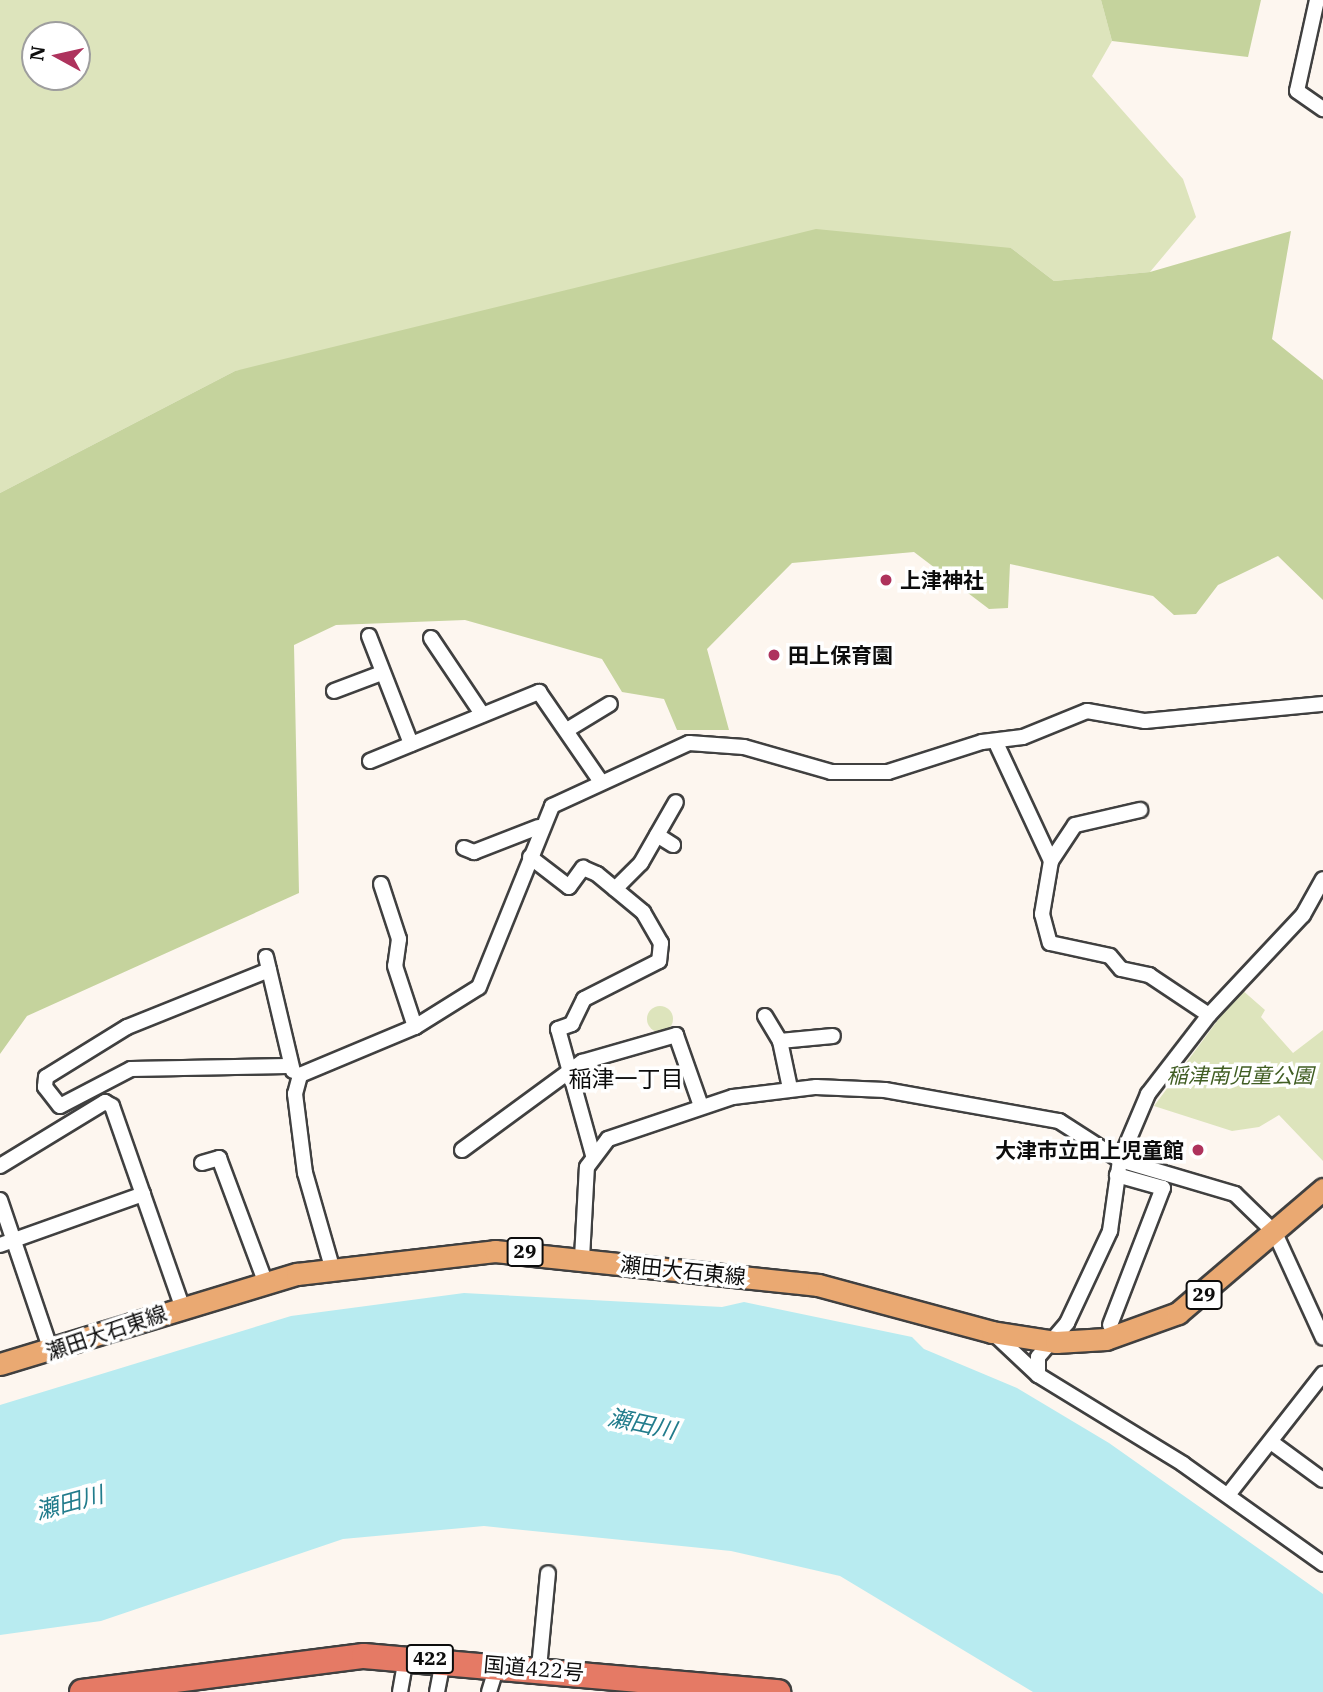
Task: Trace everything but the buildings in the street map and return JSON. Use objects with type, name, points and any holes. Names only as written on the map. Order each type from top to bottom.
[{"type":"highway","name":"国道422号","points":[[82,1692],[328,1659],[406,1657],[539,1668],[645,1685],[778,1692]]},
{"type":"main road","name":"瀬田大石東線","points":[[0,1364],[51,1351],[265,1281],[332,1267],[472,1252],[582,1258],[845,1289],[992,1332],[1056,1342],[1106,1339],[1151,1327],[1202,1297],[1323,1189]]},
{"type":"street","points":[[1317,0],[1297,91],[1323,109]]},
{"type":"street","points":[[369,636],[411,744]]},
{"type":"street","points":[[431,638],[482,714]]},
{"type":"street","points":[[334,691],[382,673]]},
{"type":"street","points":[[370,761],[539,692],[601,782]]},
{"type":"street","points":[[567,730],[610,704]]},
{"type":"street","points":[[300,1075],[415,1027],[479,987],[530,857],[538,827],[552,806],[689,743],[744,747],[831,772],[907,770],[982,742],[997,745],[1087,711],[1154,721],[1231,708],[1323,704]]},
{"type":"street","points":[[997,745],[1051,861]]},
{"type":"street","points":[[615,889],[657,835],[676,802]]},
{"type":"street","points":[[1140,810],[1075,825],[1051,861],[1042,914],[1050,943],[1110,956],[1121,969],[1149,975],[1209,1015]]},
{"type":"street","points":[[464,848],[474,852],[538,827]]},
{"type":"street","points":[[657,835],[673,845]]},
{"type":"street","points":[[530,857],[569,887],[583,868],[615,889],[643,912],[661,943],[659,961],[584,999],[572,1024],[558,1029],[593,1155]]},
{"type":"street","points":[[1038,1375],[1038,1357],[1056,1342],[1110,1231],[1120,1160],[1152,1088],[1209,1015],[1303,915],[1323,880]]},
{"type":"street","points":[[381,884],[399,939],[394,959],[415,1027]]},
{"type":"street","points":[[287,1066],[267,963],[127,1027],[46,1077],[45,1087],[60,1107],[131,1069],[287,1066],[300,1075]]},
{"type":"street","points":[[765,1016],[780,1041],[790,1088]]},
{"type":"street","points":[[462,1150],[582,1062],[676,1035],[700,1103]]},
{"type":"street","points":[[780,1041],[833,1036]]},
{"type":"street","points":[[300,1075],[295,1094],[301,1148],[332,1267]]},
{"type":"street","points":[[582,1258],[585,1180],[593,1155],[608,1139],[700,1103],[790,1088],[885,1090],[1059,1121],[1120,1160],[1235,1194],[1275,1233],[1323,1338]]},
{"type":"street","points":[[0,1166],[105,1102],[112,1106],[182,1306]]},
{"type":"street","points":[[202,1163],[219,1158],[265,1281]]},
{"type":"street","points":[[1110,1325],[1163,1188],[1117,1175]]},
{"type":"street","points":[[7,1242],[143,1194]]},
{"type":"street","points":[[0,1200],[7,1242],[51,1351]]},
{"type":"street","points":[[992,1332],[1038,1375],[1228,1494],[1323,1563]]},
{"type":"street","points":[[1228,1494],[1323,1374]]},
{"type":"street","points":[[1271,1442],[1323,1480]]},
{"type":"street","points":[[539,1668],[548,1573]]},
{"type":"street","points":[[400,1692],[406,1657]]},
{"type":"street","points":[[438,1692],[443,1660]]},
{"type":"street","points":[[489,1692],[498,1665]]},
{"type":"green space","points":[[0,0],[1101,0],[1112,41],[1092,76],[1183,179],[1196,217],[1150,272],[1054,281],[1011,248],[235,371],[0,493]]},
{"type":"green space","points":[[1101,0],[1261,0],[1248,57],[1112,41]]},
{"type":"green space","points":[[816,229],[1011,248],[1054,281],[1150,272],[1291,231],[1272,339],[1323,380],[1323,600],[1278,556],[1218,585],[1196,614],[1174,615],[1153,596],[1010,564],[1008,608],[989,609],[914,552],[792,563],[707,649],[729,730],[677,730],[664,699],[622,692],[602,659],[465,620],[336,625],[294,645],[299,893],[27,1016],[0,1054],[0,493],[235,371]]},
{"type":"green space","name":"稲津南児童公園","points":[[1241,989],[1265,1010],[1261,1017],[1293,1053],[1323,1030],[1323,1161],[1279,1115],[1259,1127],[1232,1131],[1154,1106]]},
{"type":"green space","points":[[660,1006],[669,1010],[673,1019],[669,1028],[660,1032],[651,1028],[647,1019],[651,1010]]},
{"type":"water","name":"瀬田川","points":[[464,1293],[722,1307],[744,1302],[912,1337],[924,1349],[1017,1388],[1109,1443],[1323,1594],[1323,1692],[1033,1692],[840,1576],[731,1551],[484,1526],[343,1539],[101,1621],[0,1635],[0,1405],[291,1316]]},
{"type":"place","name":"上津神社","points":[[886,580]]},
{"type":"place","name":"田上保育園","points":[[774,655]]},
{"type":"place","name":"大津市立田上児童館","points":[[1198,1150]]},
{"type":"district","name":"稲津一丁目","points":[[626,1078]]}]
